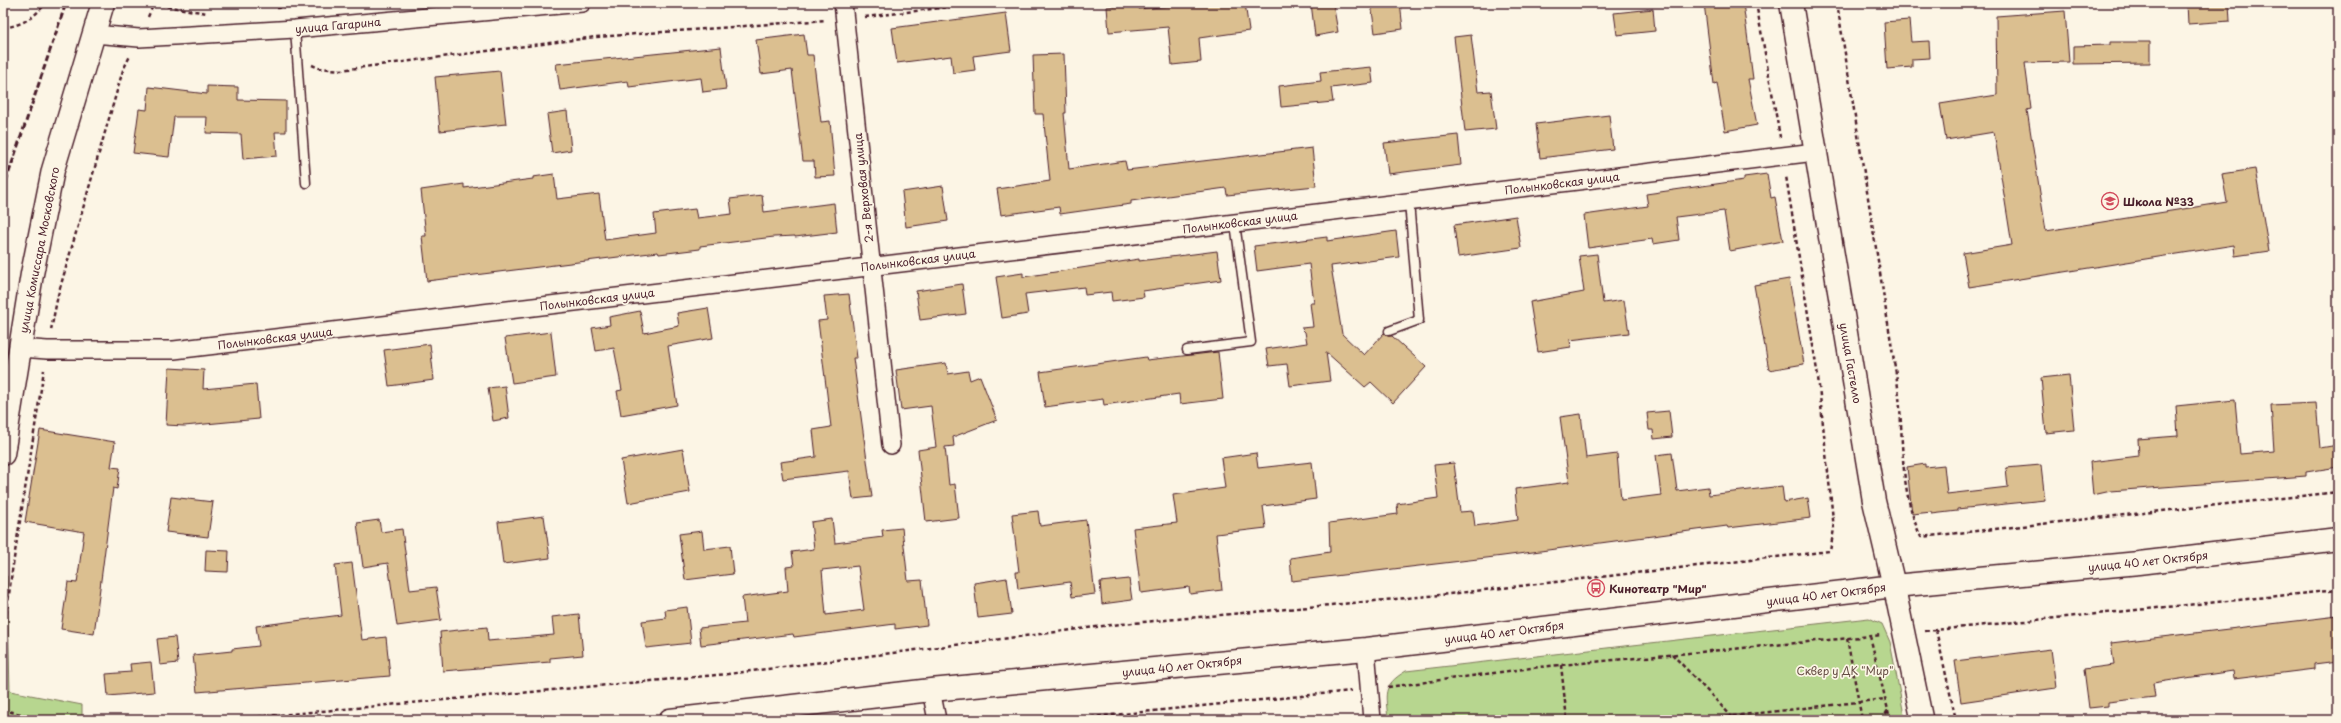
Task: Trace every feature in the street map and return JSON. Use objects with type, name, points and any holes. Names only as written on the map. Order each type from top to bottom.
[{"type":"main road","name":"улица Комиссара Московского","points":[[3,454],[32,274],[53,170],[104,3]]},
{"type":"main road","name":"улица Гастелло","points":[[1791,3],[1874,501],[1894,586]]},
{"type":"main road","name":"улица 40 лет Октября","points":[[670,720],[931,690],[1366,649],[1894,586],[2139,563],[2338,539]]},
{"type":"street","name":"улица Гагарина","points":[[94,34],[139,38],[296,29],[552,4],[582,3]]},
{"type":"street","name":"2-я Верховая улица","points":[[844,11],[891,445]]},
{"type":"street","name":"Полынковская улица","points":[[21,348],[47,350],[174,350],[1815,152]]},
{"type":"street","name":"улица Гастелло","points":[[1894,586],[1922,720]]},
{"type":"street","points":[[1366,649],[1372,720]]},
{"type":"street","points":[[931,690],[937,720]]},
{"type":"lane","points":[[296,29],[306,183]]},
{"type":"lane","points":[[1389,331],[1419,320],[1409,202]]},
{"type":"lane","points":[[1187,350],[1251,342],[1235,223]]},
{"type":"path","points":[[3,28],[24,23],[36,14],[46,3]]},
{"type":"path","points":[[123,3],[129,5],[154,4],[215,14]]},
{"type":"path","points":[[270,10],[314,3]]},
{"type":"path","points":[[305,61],[319,68],[340,70],[596,37],[844,11],[982,3]]},
{"type":"path","points":[[224,720],[728,674],[1111,625],[1440,595],[1830,551],[1834,529],[1818,377],[1783,155],[1756,3]]},
{"type":"path","points":[[1837,3],[1897,382],[1902,454],[1910,514],[1920,537],[2338,492]]},
{"type":"path","points":[[3,642],[12,571],[47,350],[58,295],[123,70],[154,4]]},
{"type":"path","points":[[1063,720],[1370,689],[1561,665],[1672,653],[1905,633],[2338,590]]},
{"type":"path","points":[[1936,630],[1956,720]]},
{"type":"path","points":[[1870,636],[1890,720]]},
{"type":"path","points":[[1847,638],[1862,720]]},
{"type":"path","points":[[1672,653],[1735,720]]},
{"type":"path","points":[[1561,665],[1567,720]]},
{"type":"path","points":[[1698,720],[1885,699]]},
{"type":"path","points":[[3,710],[47,720]]},
{"type":"path","points":[[1882,720],[1888,710]]},
{"type":"green space","points":[[3,575],[7,576],[10,691],[82,705],[82,720],[3,720]]},
{"type":"green space","name":"Сквер у ДК \"Мир\"","points":[[1869,618],[1882,624],[1890,642],[1905,720],[1388,720],[1386,703],[1387,691],[1392,681],[1406,671]]},
{"type":"building","points":[[1204,3],[1245,3],[1249,31],[1199,38],[1201,62],[1172,65],[1168,27],[1109,32],[1107,7],[1139,4],[1139,9]]},
{"type":"building","points":[[1311,3],[1333,3],[1338,32],[1315,36]]},
{"type":"building","points":[[1371,3],[1400,3],[1403,29],[1375,33]]},
{"type":"building","points":[[1704,3],[1743,3],[1753,79],[1748,79],[1757,125],[1725,131],[1717,83],[1714,84]]},
{"type":"building","points":[[2187,3],[2229,3],[2230,21],[2188,24]]},
{"type":"building","points":[[1653,9],[1655,31],[1617,35],[1614,13]]},
{"type":"building","points":[[2065,11],[2069,62],[2025,63],[2031,109],[2027,110],[2046,231],[2227,202],[2222,174],[2255,169],[2269,251],[2235,256],[2234,245],[1969,287],[1963,253],[2012,245],[1994,132],[1946,140],[1940,104],[1997,95],[1996,16]]},
{"type":"building","points":[[1006,13],[1011,51],[973,56],[975,70],[953,73],[951,56],[897,63],[892,28]]},
{"type":"building","points":[[1909,20],[1911,42],[1929,41],[1930,58],[1912,59],[1912,67],[1887,69],[1884,22]]},
{"type":"building","points":[[804,34],[807,55],[813,55],[821,122],[830,121],[835,176],[815,177],[814,161],[803,161],[792,70],[761,74],[756,40]]},
{"type":"building","points":[[1471,35],[1478,92],[1491,91],[1496,129],[1465,132],[1454,37]]},
{"type":"building","points":[[2110,42],[2150,42],[2150,63],[2073,64],[2073,46],[2110,45]]},
{"type":"building","points":[[721,47],[726,89],[703,92],[701,78],[629,87],[628,81],[560,90],[556,64]]},
{"type":"building","points":[[1064,54],[1066,113],[1064,113],[1069,169],[1125,161],[1127,170],[1312,148],[1316,186],[1227,195],[1226,188],[1131,201],[1131,204],[1060,214],[1059,207],[1001,215],[997,189],[1050,181],[1043,114],[1035,114],[1033,55]]},
{"type":"building","points":[[1371,67],[1373,83],[1331,88],[1333,102],[1281,107],[1279,86],[1321,81],[1320,72]]},
{"type":"building","points":[[500,71],[506,124],[440,131],[435,77]]},
{"type":"building","points":[[207,86],[238,87],[238,100],[286,101],[286,132],[275,132],[277,156],[243,159],[241,134],[206,133],[207,117],[174,117],[169,157],[133,153],[139,109],[147,110],[149,87],[207,94]]},
{"type":"building","points":[[567,111],[571,150],[552,153],[547,114]]},
{"type":"building","points":[[1609,115],[1613,149],[1540,158],[1536,124]]},
{"type":"building","points":[[1458,135],[1461,165],[1388,174],[1384,143]]},
{"type":"building","points":[[554,174],[557,199],[599,194],[605,240],[656,233],[654,214],[695,209],[697,218],[732,214],[730,199],[762,195],[764,212],[834,203],[837,232],[795,237],[774,237],[700,246],[700,249],[659,254],[658,252],[427,281],[422,236],[426,236],[421,190],[464,184],[464,188],[533,179],[533,177]]},
{"type":"building","points":[[1767,174],[1771,198],[1775,197],[1783,241],[1730,251],[1724,211],[1676,217],[1679,240],[1653,244],[1652,239],[1588,248],[1584,215],[1648,206],[1646,194],[1744,180],[1744,177]]},
{"type":"building","points":[[943,186],[948,221],[906,227],[902,192]]},
{"type":"building","points":[[1516,216],[1521,248],[1458,257],[1454,225]]},
{"type":"building","points":[[1396,231],[1399,257],[1331,266],[1342,334],[1364,355],[1384,333],[1388,336],[1392,336],[1426,367],[1393,403],[1371,382],[1365,387],[1326,352],[1330,381],[1290,386],[1287,364],[1269,366],[1266,349],[1307,343],[1305,332],[1301,328],[1313,327],[1310,303],[1314,303],[1309,264],[1257,271],[1254,246],[1327,237],[1327,241]]},
{"type":"building","points":[[1217,251],[1221,280],[1143,291],[1144,297],[1112,301],[1111,292],[1085,295],[1084,287],[1025,294],[1028,314],[1002,318],[996,277],[1023,273],[1023,277],[1139,259],[1139,261]]},
{"type":"building","points":[[1597,254],[1603,303],[1624,300],[1629,333],[1570,340],[1571,347],[1538,352],[1530,302],[1584,292],[1579,256]]},
{"type":"building","points":[[1789,279],[1804,364],[1769,370],[1754,285]]},
{"type":"building","points":[[962,284],[966,314],[920,320],[916,291]]},
{"type":"building","points":[[849,294],[857,358],[853,358],[872,497],[853,499],[849,471],[783,479],[780,462],[816,457],[813,430],[831,427],[818,321],[827,320],[824,296]]},
{"type":"building","points":[[708,308],[713,338],[668,346],[677,405],[621,415],[617,391],[622,390],[614,348],[596,351],[592,328],[610,325],[609,317],[640,311],[644,333],[679,326],[677,313]]},
{"type":"building","points":[[551,332],[556,377],[512,383],[505,338]]},
{"type":"building","points":[[430,344],[434,380],[389,386],[384,350]]},
{"type":"building","points":[[1218,352],[1223,399],[1180,404],[1179,394],[1104,405],[1103,399],[1045,407],[1040,372],[1146,357],[1147,360]]},
{"type":"building","points":[[946,363],[948,374],[968,371],[970,380],[980,376],[997,420],[953,437],[954,446],[945,447],[949,485],[955,484],[959,518],[926,522],[918,450],[936,447],[931,406],[901,410],[896,370]]},
{"type":"building","points":[[169,368],[204,370],[203,389],[256,384],[259,419],[184,426],[166,425]]},
{"type":"building","points":[[2069,375],[2074,430],[2046,433],[2041,378]]},
{"type":"building","points":[[505,386],[509,418],[493,421],[488,388]]},
{"type":"building","points":[[2235,400],[2240,454],[2274,451],[2271,405],[2316,403],[2320,448],[2338,445],[2338,467],[2306,472],[2306,476],[2111,491],[2093,495],[2090,462],[2139,456],[2138,439],[2178,436],[2176,406]]},
{"type":"building","points":[[1669,411],[1672,437],[1654,439],[1653,430],[1649,430],[1647,413]]},
{"type":"building","points":[[1581,414],[1586,458],[1617,454],[1621,500],[1661,495],[1656,455],[1672,453],[1677,491],[1708,487],[1709,495],[1782,486],[1784,502],[1808,498],[1811,518],[1728,528],[1727,526],[1503,556],[1292,581],[1290,558],[1330,552],[1329,523],[1398,514],[1397,504],[1438,498],[1434,465],[1454,463],[1460,512],[1473,511],[1475,526],[1518,520],[1515,489],[1569,482],[1560,417]]},
{"type":"building","points":[[40,430],[115,442],[111,467],[120,468],[117,489],[113,488],[94,634],[61,629],[68,582],[77,583],[84,532],[25,522]]},
{"type":"building","points":[[683,449],[690,492],[628,503],[621,460]]},
{"type":"building","points":[[1256,453],[1258,468],[1312,462],[1316,499],[1263,506],[1266,528],[1216,534],[1222,590],[1190,594],[1189,587],[1141,593],[1133,528],[1177,523],[1173,495],[1225,488],[1221,458]]},
{"type":"building","points":[[1925,464],[1925,467],[1944,465],[1947,494],[2008,487],[2006,468],[2041,465],[2045,500],[1957,509],[1957,511],[1932,514],[1932,512],[1912,514],[1907,467]]},
{"type":"building","points":[[171,497],[213,502],[208,537],[166,532]]},
{"type":"building","points":[[1038,511],[1040,526],[1086,520],[1095,594],[1072,597],[1070,582],[1018,589],[1016,572],[1019,572],[1012,514]]},
{"type":"building","points":[[544,516],[550,558],[503,564],[498,522]]},
{"type":"building","points":[[832,519],[835,543],[883,537],[882,530],[902,528],[908,581],[922,580],[927,625],[895,629],[895,624],[794,637],[793,634],[701,645],[699,628],[745,623],[742,597],[788,591],[786,567],[794,566],[792,552],[814,549],[811,522]],"holes":[[[858,566],[864,610],[826,615],[822,570]]]},
{"type":"building","points":[[379,520],[381,532],[402,529],[410,590],[436,587],[441,620],[397,626],[388,563],[363,567],[357,523]]},
{"type":"building","points":[[702,531],[704,549],[730,546],[733,574],[685,580],[679,534]]},
{"type":"building","points":[[206,550],[229,551],[228,572],[205,571]]},
{"type":"building","points":[[352,563],[362,640],[386,637],[390,676],[197,692],[193,655],[232,651],[232,649],[259,646],[256,626],[341,615],[335,565]]},
{"type":"building","points":[[1007,578],[1012,614],[978,618],[974,583]]},
{"type":"building","points":[[1129,579],[1132,600],[1102,604],[1100,582]]},
{"type":"building","points":[[687,607],[691,643],[646,648],[642,621],[666,618],[665,610]]},
{"type":"building","points":[[579,614],[583,655],[550,658],[550,662],[443,671],[440,632],[487,627],[488,641],[554,635],[552,617]]},
{"type":"building","points":[[2338,616],[2338,661],[2314,664],[2314,669],[2234,679],[2233,671],[2153,683],[2155,697],[2108,702],[2108,706],[2089,708],[2084,669],[2114,665],[2111,643]]},
{"type":"building","points":[[175,637],[178,663],[160,665],[157,639]]},
{"type":"building","points":[[2051,649],[2056,688],[1961,702],[1955,661]]},
{"type":"building","points":[[151,662],[154,692],[108,696],[106,674],[131,672],[130,664]]},
{"type":"railway","points":[[3,190],[66,3]]},
{"type":"place","name":"Школа №33","points":[[2110,201]]},
{"type":"place","name":"Кинотеатр \"Мир\"","points":[[1596,588]]}]
